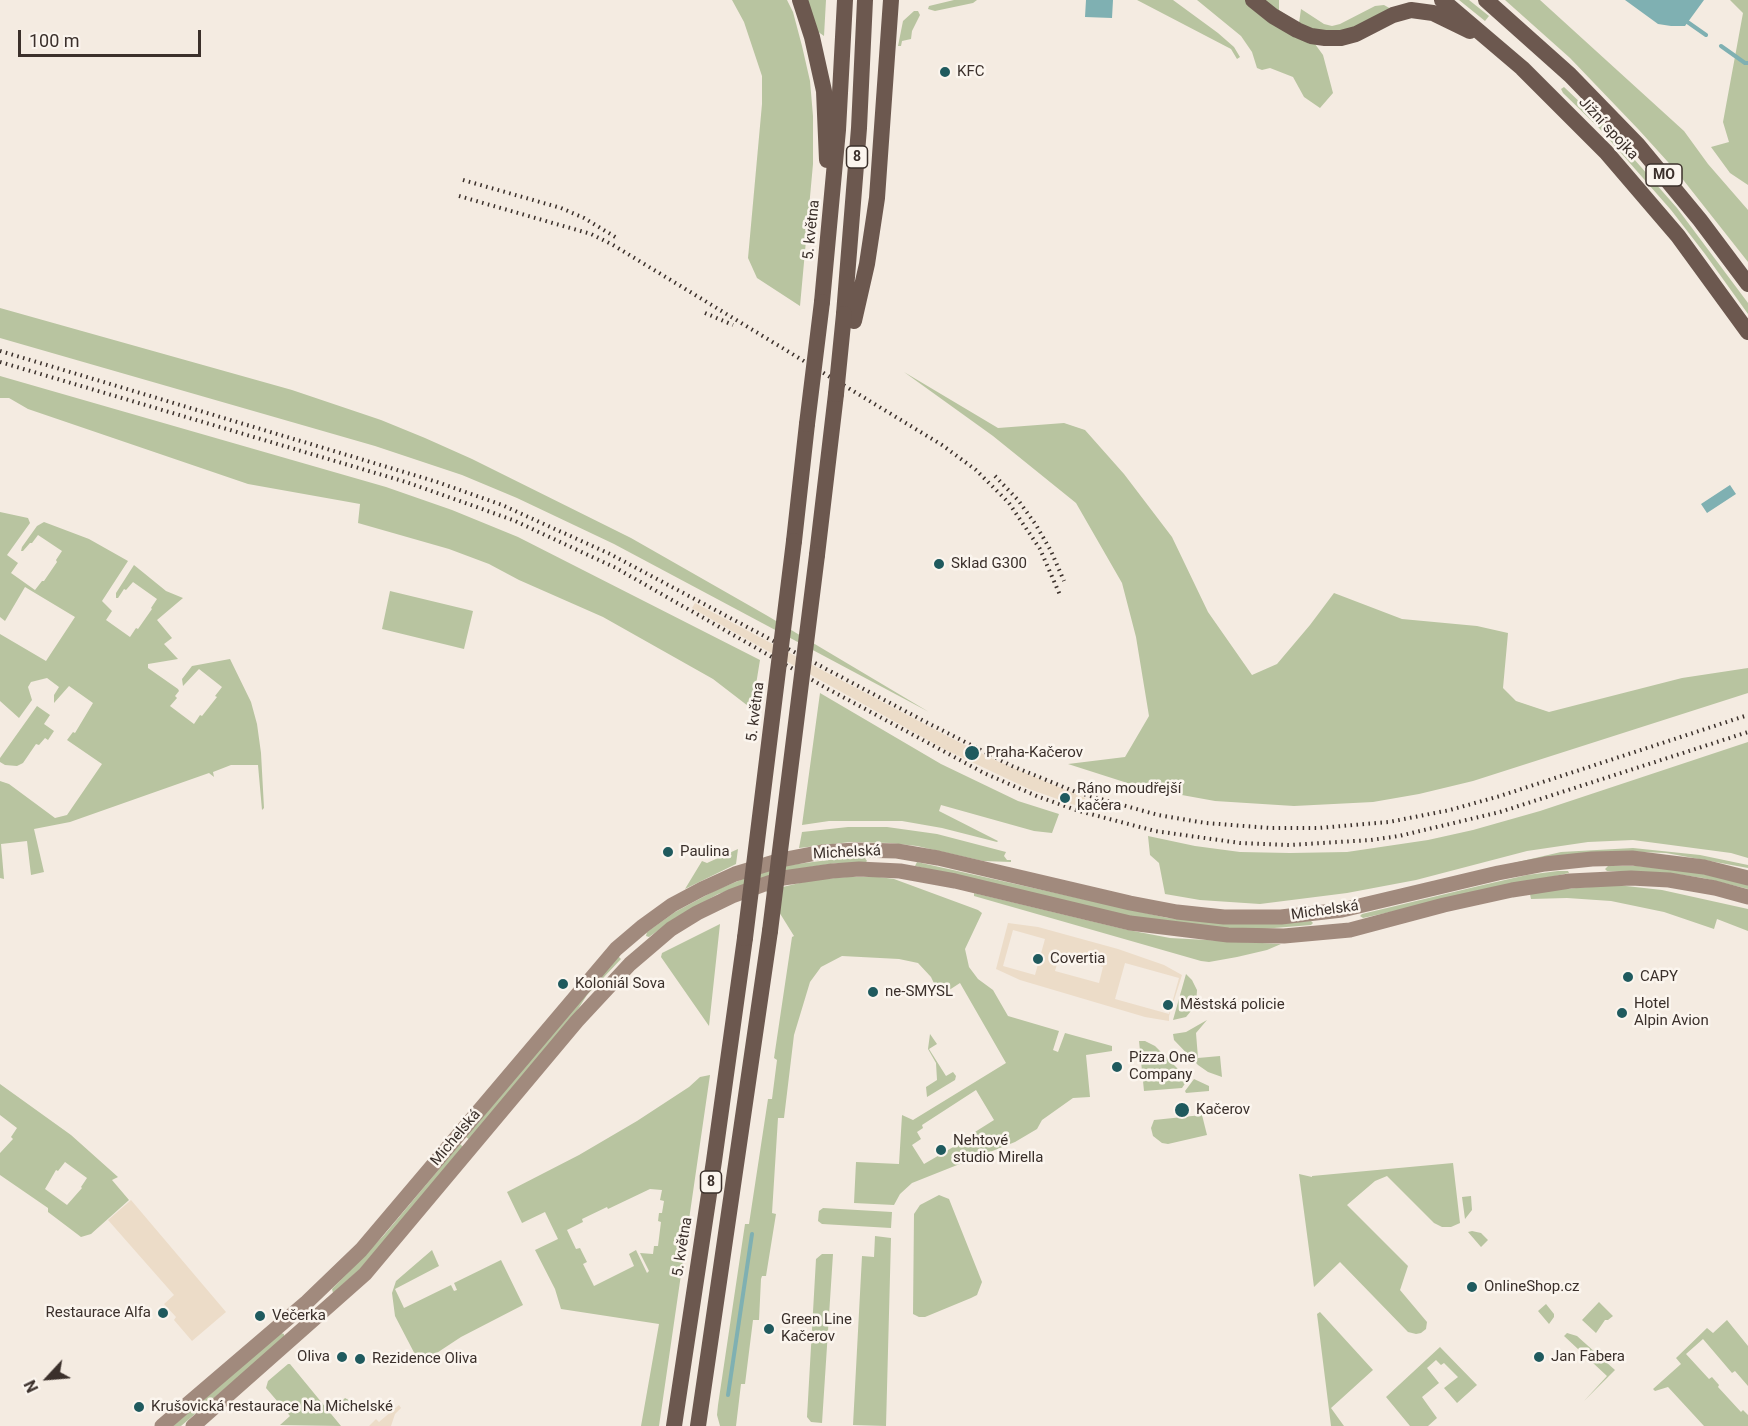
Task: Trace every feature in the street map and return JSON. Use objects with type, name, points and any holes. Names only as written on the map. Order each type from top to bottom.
[{"type":"highway","points":[[800,0],[812,37],[824,91],[830,233]]},
{"type":"highway","name":"5. května","points":[[674,1426],[716,1150],[745,938],[794,541],[830,233],[845,0]]},
{"type":"highway","name":"8","points":[[698,1426],[738,1164],[770,931],[830,437],[849,318],[865,0]]},
{"type":"highway","points":[[849,318],[867,264],[877,198],[891,0]]},
{"type":"highway","points":[[1252,0],[1284,24],[1311,36],[1325,38],[1349,36],[1398,13],[1419,10],[1433,14],[1493,42]]},
{"type":"highway","name":"Jižní spojka","points":[[1442,0],[1493,42],[1579,123],[1634,183],[1707,273],[1748,332]]},
{"type":"highway","name":"Jižní spojka","points":[[1486,0],[1570,75],[1638,145],[1700,219],[1748,284]]},
{"type":"main road","name":"Michelská","points":[[162,1426],[307,1302],[353,1258],[616,949],[672,905],[735,874],[782,860],[822,852],[897,851],[938,858],[1142,905],[1177,912],[1224,917],[1281,917],[1342,910],[1498,873],[1545,864],[1592,859],[1642,859],[1704,867],[1748,878]]},
{"type":"main road","name":"Michelská","points":[[193,1426],[365,1274],[578,1021],[630,964],[671,929],[697,913],[762,885],[783,878],[832,871],[859,869],[910,872],[1130,923],[1216,934],[1284,936],[1350,930],[1456,902],[1570,881],[1630,878],[1670,880],[1748,897]]},
{"type":"green space","points":[[732,0],[787,0],[793,12],[810,81],[813,164],[800,306],[757,278],[748,258],[762,104],[762,76],[744,22]]},
{"type":"green space","points":[[807,0],[826,0],[824,36],[817,31]]},
{"type":"green space","points":[[954,0],[977,0],[973,3],[935,11],[928,9],[929,6]]},
{"type":"green space","points":[[1137,0],[1173,0],[1218,33],[1234,47],[1240,57],[1237,59],[1231,49]]},
{"type":"green space","points":[[1197,0],[1245,0],[1281,29],[1315,44],[1323,55],[1333,93],[1320,108],[1304,97],[1293,77],[1270,68],[1262,70],[1257,68],[1252,52],[1241,36]]},
{"type":"green space","points":[[1262,0],[1279,0],[1279,10],[1299,23],[1301,9],[1324,24],[1332,26],[1375,6],[1384,5],[1391,9],[1353,29],[1326,33],[1305,28],[1291,21]]},
{"type":"green space","points":[[1459,0],[1469,0],[1489,16],[1485,21]]},
{"type":"green space","points":[[1505,0],[1540,0],[1684,131],[1708,164],[1748,210],[1748,262],[1677,172],[1639,130],[1570,58]]},
{"type":"green space","points":[[1730,0],[1748,0],[1748,185],[1730,173],[1711,147],[1729,142],[1723,122],[1743,13]]},
{"type":"green space","points":[[914,11],[918,11],[920,15],[912,31],[911,39],[902,41],[901,46],[898,46],[903,21]]},
{"type":"green space","points":[[1564,87],[1605,126],[1677,208],[1748,303],[1748,314],[1671,210],[1600,129],[1563,93],[1561,89]]},
{"type":"green space","points":[[0,308],[292,390],[381,420],[425,438],[631,538],[929,712],[614,544],[517,498],[462,475],[375,446],[0,338]]},
{"type":"green space","points":[[904,372],[998,428],[1064,423],[1085,430],[1124,474],[1172,537],[1208,612],[1252,675],[1277,664],[1334,593],[1402,619],[1477,626],[1508,633],[1503,688],[1516,701],[1549,712],[1682,678],[1748,668],[1748,693],[1473,781],[1373,802],[1294,806],[1215,801],[1143,788],[1068,764],[1125,757],[1149,716],[1136,637],[1122,583],[1076,503],[993,436]]},
{"type":"green space","points":[[0,376],[386,487],[452,510],[518,537],[760,660],[752,709],[713,679],[603,617],[519,580],[489,564],[449,549],[358,523],[360,504],[248,484],[28,409],[9,398],[0,398]]},
{"type":"green space","points":[[0,512],[28,518],[30,523],[7,555],[18,563],[11,573],[35,590],[44,581],[62,551],[38,535],[21,551],[37,526],[44,522],[89,539],[128,561],[102,601],[112,611],[106,620],[130,637],[136,628],[138,629],[157,599],[133,582],[116,598],[116,593],[134,565],[166,591],[183,598],[157,620],[172,638],[164,644],[178,659],[148,664],[148,668],[178,689],[175,696],[177,698],[170,706],[194,724],[217,697],[215,696],[222,687],[199,669],[183,686],[182,679],[192,666],[230,659],[251,702],[257,724],[261,753],[264,808],[262,810],[258,765],[231,765],[213,772],[214,777],[209,773],[70,822],[34,829],[44,872],[31,875],[27,841],[1,844],[4,879],[0,878],[0,781],[9,784],[55,818],[67,815],[102,764],[67,740],[73,732],[75,733],[93,703],[69,686],[54,703],[54,695],[59,687],[47,678],[31,682],[28,687],[32,700],[19,718],[0,701],[0,634],[46,661],[75,617],[25,587],[5,621],[0,617]]},
{"type":"green space","points":[[390,591],[473,611],[464,649],[382,629]]},
{"type":"green space","points":[[820,693],[941,764],[1018,801],[1059,814],[1052,833],[1034,831],[941,805],[939,811],[998,841],[902,821],[829,821],[802,825]]},
{"type":"green space","points":[[37,706],[50,715],[44,724],[54,731],[48,740],[45,738],[39,745],[36,744],[23,763],[17,766],[0,762],[0,758]]},
{"type":"green space","points":[[1748,742],[1748,858],[1731,853],[1633,840],[1588,842],[1527,851],[1416,880],[1347,893],[1260,904],[1200,900],[1165,894],[1159,863],[1150,855],[1148,836],[1240,852],[1290,853],[1347,852],[1428,840],[1540,811]]},
{"type":"green space","points":[[848,827],[887,827],[937,834],[1006,852],[1004,856],[1011,862],[983,861],[917,846],[890,843],[850,842],[799,848],[802,832]]},
{"type":"green space","points":[[1633,848],[1700,855],[1748,865],[1748,868],[1666,853],[1617,851],[1509,864],[1561,852]]},
{"type":"green space","points":[[738,849],[736,864],[685,889],[702,861],[707,863]]},
{"type":"green space","points":[[844,858],[865,858],[867,861],[864,864],[837,863],[797,869],[718,894],[677,917],[649,937],[646,936],[647,932],[675,912],[716,890],[743,879],[782,866]]},
{"type":"green space","points":[[917,862],[1168,918],[1262,924],[1311,921],[1313,923],[1262,929],[1214,928],[1134,917],[915,866]]},
{"type":"green space","points":[[1608,866],[1638,866],[1688,871],[1748,883],[1748,889],[1675,874],[1607,871],[1605,869]]},
{"type":"green space","points":[[1558,871],[1569,873],[1363,918],[1360,916],[1527,875]]},
{"type":"green space","points":[[847,877],[894,879],[978,910],[982,913],[965,949],[969,967],[978,979],[993,990],[1008,1016],[1059,1031],[1053,1050],[1058,1052],[1065,1033],[1112,1046],[1112,1051],[1086,1055],[1090,1097],[1073,1098],[1042,1120],[1037,1129],[1015,1142],[912,1183],[900,1194],[894,1205],[854,1203],[856,1162],[899,1164],[902,1115],[913,1120],[1006,1063],[960,983],[940,996],[931,977],[918,963],[899,959],[842,956],[821,967],[810,982],[794,1035],[784,1118],[778,1118],[772,1213],[776,1214],[766,1276],[762,1276],[761,1279],[759,1320],[753,1320],[745,1384],[741,1384],[736,1426],[720,1426],[717,1415],[718,1405],[745,1224],[749,1224],[768,1099],[772,1099],[777,1060],[774,1058],[792,937],[794,936],[766,891],[812,880]],"holes":[[[976,1090],[994,1120],[924,1164],[912,1145],[921,1139],[917,1132],[923,1128],[922,1125]]]},
{"type":"green space","points":[[1617,885],[1662,890],[1748,909],[1748,931],[1717,919],[1714,929],[1664,912],[1611,901],[1567,898],[1531,899],[1530,894]]},
{"type":"green space","points":[[974,893],[1170,938],[1281,944],[1237,957],[1209,962],[1201,961],[974,896]]},
{"type":"green space","points":[[720,924],[709,1026],[661,957],[662,953]]},
{"type":"green space","points":[[618,956],[621,959],[587,995],[573,1017],[470,1140],[466,1137]]},
{"type":"green space","points":[[1186,974],[1197,990],[1196,1005],[1186,1017],[1173,1020]]},
{"type":"green space","points":[[1207,1020],[1196,1033],[1198,1058],[1220,1056],[1222,1077],[1198,1065],[1174,1040],[1173,1034],[1186,1032]]},
{"type":"green space","points":[[930,1034],[937,1044],[929,1049],[946,1076],[953,1072],[956,1076],[955,1080],[927,1097],[926,1087],[937,1080],[936,1063],[928,1049]]},
{"type":"green space","points":[[1139,1041],[1155,1046],[1188,1079],[1182,1088],[1144,1091]]},
{"type":"green space","points":[[710,1075],[659,1426],[641,1426],[659,1324],[561,1309],[555,1289],[535,1250],[558,1239],[545,1212],[522,1223],[507,1192],[579,1155],[637,1121],[689,1087],[700,1077]],"holes":[[[650,1189],[662,1190],[660,1200],[664,1201],[662,1213],[659,1213],[658,1221],[661,1222],[658,1246],[654,1246],[653,1254],[640,1253],[649,1271],[647,1273],[636,1250],[629,1254],[634,1266],[594,1286],[583,1264],[587,1262],[580,1248],[576,1249],[567,1230],[583,1222],[582,1219],[607,1207],[608,1209]]]},
{"type":"green space","points":[[1194,1079],[1209,1086],[1209,1091],[1186,1093],[1185,1091]]},
{"type":"green space","points":[[0,1084],[71,1135],[118,1177],[112,1180],[129,1200],[91,1234],[81,1237],[48,1212],[48,1208],[0,1175],[0,1153],[13,1139],[11,1137],[17,1128],[0,1115]],"holes":[[[65,1162],[87,1178],[82,1188],[67,1205],[45,1189],[56,1170],[58,1171]]]},
{"type":"green space","points":[[1202,1115],[1207,1135],[1168,1144],[1162,1143],[1153,1136],[1151,1128],[1154,1120]]},
{"type":"green space","points":[[460,1144],[464,1148],[360,1269],[333,1293],[332,1289],[384,1235]]},
{"type":"green space","points":[[1453,1163],[1460,1223],[1451,1227],[1442,1227],[1434,1223],[1387,1176],[1375,1181],[1347,1205],[1408,1266],[1400,1290],[1427,1322],[1426,1329],[1416,1334],[1408,1332],[1340,1262],[1314,1287],[1299,1174],[1312,1177]]},
{"type":"green space","points":[[939,1195],[949,1199],[982,1282],[977,1295],[925,1317],[919,1317],[913,1314],[914,1214],[920,1205]]},
{"type":"green space","points":[[1471,1196],[1472,1210],[1465,1219],[1462,1197]]},
{"type":"green space","points":[[823,1208],[892,1212],[891,1228],[822,1224],[818,1221],[819,1211]]},
{"type":"green space","points":[[1468,1232],[1481,1233],[1488,1240],[1481,1247]]},
{"type":"green space","points":[[875,1236],[891,1238],[886,1426],[853,1425],[862,1256],[874,1257]]},
{"type":"green space","points":[[432,1250],[439,1266],[395,1289],[404,1308],[451,1285],[454,1291],[457,1290],[454,1283],[501,1260],[523,1305],[461,1337],[420,1364],[395,1316],[392,1293],[396,1281]]},
{"type":"green space","points":[[822,1254],[833,1254],[822,1423],[811,1422],[807,1417],[816,1259]]},
{"type":"green space","points":[[1599,1302],[1613,1316],[1605,1320],[1596,1333],[1582,1320]]},
{"type":"green space","points":[[1546,1304],[1554,1314],[1549,1324],[1538,1311]]},
{"type":"green space","points":[[1320,1312],[1373,1370],[1331,1408],[1344,1426],[1331,1426],[1317,1314]]},
{"type":"green space","points":[[1727,1320],[1748,1346],[1748,1386],[1735,1371],[1732,1373],[1703,1339],[1686,1354],[1709,1379],[1712,1377],[1741,1412],[1743,1410],[1748,1415],[1748,1426],[1704,1426],[1668,1387],[1655,1391],[1653,1389],[1681,1364],[1676,1358],[1707,1328],[1713,1333]]},
{"type":"green space","points":[[281,1333],[284,1334],[284,1338],[181,1426],[173,1426]]},
{"type":"green space","points":[[1567,1333],[1577,1336],[1615,1370],[1584,1401],[1607,1376],[1564,1336]]},
{"type":"green space","points":[[1440,1347],[1477,1385],[1457,1403],[1444,1388],[1458,1377],[1444,1363],[1441,1365],[1436,1360],[1427,1368],[1439,1383],[1422,1397],[1437,1418],[1428,1426],[1410,1426],[1386,1397]]},
{"type":"green space","points":[[288,1364],[341,1426],[280,1425],[290,1416],[266,1388],[268,1381]]},
{"type":"green space","points":[[345,1398],[354,1403],[357,1413],[346,1408],[342,1401]]},
{"type":"shaded area","points":[[695,603],[999,762],[1085,798],[1083,808],[1029,789],[944,749],[692,608]]},
{"type":"shaded area","points":[[1008,923],[1038,927],[1118,949],[1164,965],[1182,975],[1169,1021],[1145,1017],[1020,980],[996,969]],"holes":[[[1013,930],[1045,939],[1035,975],[1003,966]],[[1060,954],[1103,967],[1099,983],[1055,971]],[[1125,963],[1179,978],[1169,1014],[1115,999]]]},
{"type":"shaded area","points":[[131,1200],[226,1312],[192,1341],[164,1304],[174,1295],[108,1220]]},
{"type":"shaded area","points":[[399,1405],[401,1408],[395,1414],[391,1426],[369,1426],[376,1419],[379,1422]]},
{"type":"water","points":[[1086,0],[1113,0],[1112,18],[1085,17]]},
{"type":"water","points":[[1625,0],[1704,0],[1685,26],[1671,26],[1658,24]]},
{"type":"water","points":[[1730,485],[1736,494],[1707,513],[1701,504]]},
{"type":"waterway","points":[[1686,21],[1706,35]]},
{"type":"waterway","points":[[1721,46],[1748,63]]},
{"type":"waterway","points":[[728,1395],[752,1234]]},
{"type":"railway","points":[[463,180],[561,208],[584,218],[617,238]]},
{"type":"railway","points":[[459,196],[591,234],[613,245],[942,445],[976,470],[1009,503],[1040,549],[1060,595]]},
{"type":"railway","points":[[705,313],[733,325]]},
{"type":"railway","points":[[0,351],[434,481],[502,505],[610,554],[1012,766],[1076,792],[1158,815],[1206,823],[1270,828],[1318,828],[1389,822],[1450,810],[1500,796],[1748,715]]},
{"type":"railway","points":[[0,362],[406,482],[513,520],[616,568],[828,689],[984,773],[1039,797],[1079,811],[1155,831],[1240,843],[1290,845],[1399,836],[1500,812],[1748,732]]},
{"type":"railway","points":[[995,476],[1018,500],[1036,525],[1064,581]]},
{"type":"place","name":"KFC","points":[[945,72]]},
{"type":"place","name":"Sklad G300","points":[[939,564]]},
{"type":"place","name":"Praha-Kačerov","points":[[972,753]]},
{"type":"place","name":"Ráno moudřejší kačera","points":[[1065,798]]},
{"type":"place","name":"Paulina","points":[[668,852]]},
{"type":"place","name":"Covertia","points":[[1038,959]]},
{"type":"place","name":"CAPY","points":[[1628,977]]},
{"type":"place","name":"Koloniál Sova","points":[[563,984]]},
{"type":"place","name":"ne-SMYSL","points":[[873,992]]},
{"type":"place","name":"Městská policie","points":[[1168,1005]]},
{"type":"place","name":"Hotel Alpin Avion","points":[[1622,1013]]},
{"type":"place","name":"Pizza One Company","points":[[1117,1067]]},
{"type":"place","name":"Kačerov","points":[[1182,1110]]},
{"type":"place","name":"Nehtové studio Mirella","points":[[941,1150]]},
{"type":"place","name":"OnlineShop.cz","points":[[1472,1287]]},
{"type":"place","name":"Restaurace Alfa","points":[[163,1313]]},
{"type":"place","name":"Večerka","points":[[260,1316]]},
{"type":"place","name":"Green Line Kačerov","points":[[769,1329]]},
{"type":"place","name":"Oliva","points":[[342,1357]]},
{"type":"place","name":"Jan Fabera","points":[[1539,1357]]},
{"type":"place","name":"Rezidence Oliva","points":[[360,1359]]},
{"type":"place","name":"Krušovická restaurace Na Michelské","points":[[139,1407]]}]
